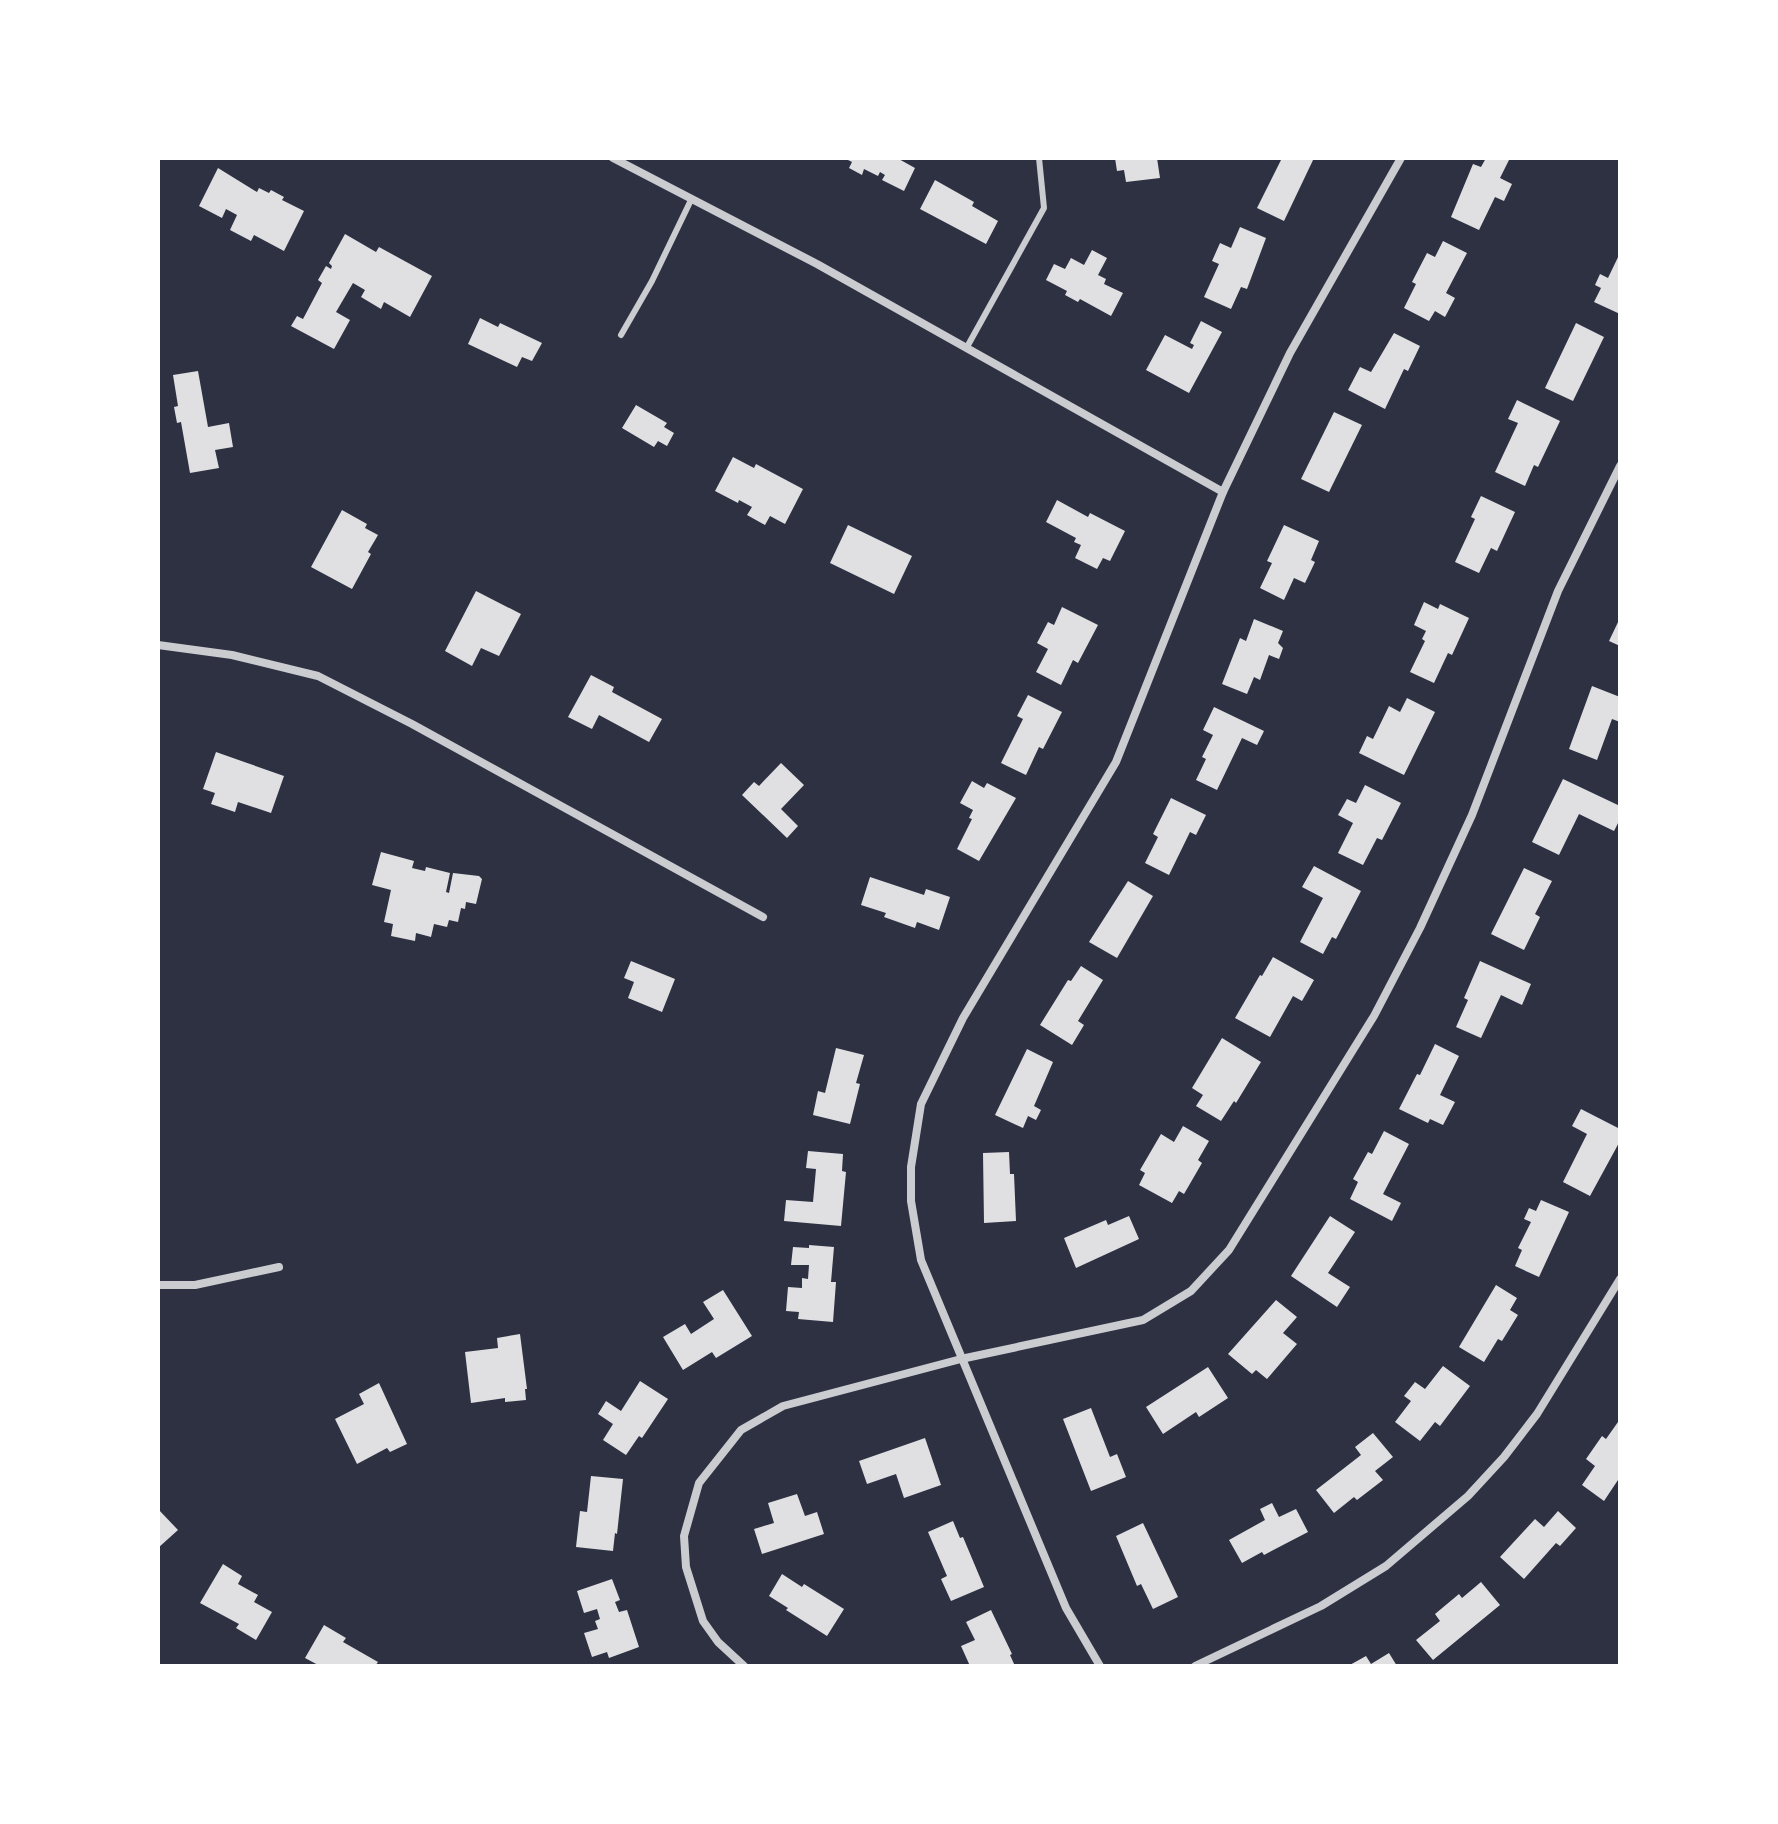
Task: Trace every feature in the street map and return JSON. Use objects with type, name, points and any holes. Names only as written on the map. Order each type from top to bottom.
[{"type":"street","points":[[613,158],[817,264],[1223,492]]},
{"type":"street","points":[[1100,1666],[1066,1608],[921,1260],[911,1201],[911,1167],[921,1104],[963,1018],[1116,762],[1223,492],[1290,353],[1401,158]]},
{"type":"street","points":[[744,1666],[718,1642],[703,1621],[686,1567],[684,1536],[699,1483],[741,1430],[783,1406],[961,1359],[1143,1320],[1191,1291],[1229,1250],[1374,1016],[1420,928],[1472,815],[1558,591],[1620,466]]},
{"type":"street","points":[[158,645],[232,655],[318,676],[412,724],[763,917]]},
{"type":"street","points":[[158,1285],[195,1285],[279,1267]]},
{"type":"street","points":[[1195,1666],[1321,1606],[1386,1566],[1468,1496],[1504,1457],[1537,1414],[1620,1279]]},
{"type":"lane","points":[[967,347],[1044,208],[1039,158]]},
{"type":"lane","points":[[621,335],[652,281],[691,200]]},
{"type":"building","points":[[844,158],[897,158],[915,168],[904,191],[882,180],[885,175],[880,172],[878,176],[864,169],[862,175],[849,168],[852,162]]},
{"type":"building","points":[[1115,158],[1157,158],[1160,178],[1126,182],[1124,170],[1117,171]]},
{"type":"building","points":[[1282,158],[1314,158],[1284,221],[1257,208]]},
{"type":"building","points":[[1486,158],[1509,160],[1500,178],[1512,184],[1504,201],[1495,197],[1479,230],[1451,217],[1473,164],[1481,167]]},
{"type":"building","points":[[218,168],[257,192],[259,188],[269,193],[271,190],[284,197],[282,200],[304,211],[284,251],[254,235],[251,241],[230,230],[237,215],[226,209],[222,218],[199,206]]},
{"type":"building","points":[[935,180],[974,202],[972,206],[998,221],[986,244],[920,209]]},
{"type":"building","points":[[1240,227],[1266,238],[1247,289],[1241,287],[1231,309],[1204,297],[1219,264],[1212,261],[1220,243],[1231,248]]},
{"type":"building","points":[[345,234],[376,252],[379,247],[432,276],[410,317],[384,302],[381,309],[361,297],[365,290],[353,283],[336,312],[350,320],[334,349],[291,326],[297,316],[303,319],[322,283],[318,280],[326,266],[331,269],[329,263]]},
{"type":"building","points":[[1443,241],[1467,253],[1446,293],[1455,298],[1445,317],[1435,311],[1429,321],[1404,308],[1416,284],[1412,282],[1427,253],[1435,257]]},
{"type":"building","points":[[1092,250],[1107,258],[1098,275],[1106,279],[1104,284],[1123,293],[1111,316],[1080,299],[1078,302],[1065,295],[1067,291],[1046,280],[1054,264],[1065,269],[1071,258],[1084,265]]},
{"type":"building","points":[[1620,253],[1620,314],[1594,302],[1601,288],[1595,285],[1600,274],[1608,278]]},
{"type":"building","points":[[480,318],[498,327],[500,323],[542,343],[532,361],[522,357],[517,367],[468,344]]},
{"type":"building","points":[[1201,321],[1222,332],[1189,393],[1146,370],[1165,335],[1192,349],[1194,345],[1190,343]]},
{"type":"building","points":[[1576,323],[1604,337],[1573,401],[1545,388]]},
{"type":"building","points":[[1394,333],[1420,346],[1408,371],[1404,369],[1385,409],[1348,390],[1360,367],[1371,372]]},
{"type":"building","points":[[198,371],[208,427],[229,423],[233,447],[215,450],[219,468],[190,473],[181,422],[177,423],[174,407],[178,406],[173,375]]},
{"type":"building","points":[[1517,400],[1560,421],[1538,467],[1534,465],[1525,486],[1495,472],[1518,423],[1508,419]]},
{"type":"building","points":[[636,405],[667,423],[664,427],[674,433],[667,446],[658,441],[654,447],[622,428]]},
{"type":"building","points":[[1334,412],[1362,425],[1329,492],[1301,479]]},
{"type":"building","points":[[733,457],[754,468],[756,464],[803,489],[785,524],[770,516],[765,525],[747,515],[752,507],[715,491]]},
{"type":"building","points":[[1481,496],[1515,512],[1497,551],[1491,548],[1479,573],[1455,562],[1475,519],[1471,517]]},
{"type":"building","points":[[1057,500],[1088,517],[1090,513],[1125,531],[1110,561],[1103,558],[1097,569],[1075,558],[1081,545],[1074,542],[1076,538],[1046,522]]},
{"type":"building","points":[[342,510],[367,524],[365,528],[378,535],[352,589],[311,567]]},
{"type":"building","points":[[848,525],[912,556],[894,594],[830,563]]},
{"type":"building","points":[[1284,525],[1319,541],[1311,560],[1315,562],[1305,583],[1294,578],[1284,600],[1260,588],[1272,563],[1267,561]]},
{"type":"building","points":[[476,591],[521,614],[499,656],[481,648],[472,666],[445,651]]},
{"type":"building","points":[[1424,602],[1438,609],[1440,604],[1469,618],[1452,655],[1448,653],[1434,683],[1410,672],[1425,641],[1422,639],[1426,631],[1414,625]]},
{"type":"building","points":[[1062,607],[1098,625],[1078,663],[1073,660],[1061,685],[1036,672],[1048,649],[1037,643],[1048,622],[1054,625]]},
{"type":"building","points":[[1620,618],[1620,646],[1609,641]]},
{"type":"building","points":[[1254,619],[1283,631],[1278,643],[1283,648],[1279,659],[1269,655],[1260,680],[1254,677],[1247,694],[1222,684],[1240,638],[1246,641]]},
{"type":"building","points":[[591,675],[614,687],[612,692],[662,719],[649,742],[599,715],[592,729],[568,717]]},
{"type":"building","points":[[1592,686],[1620,697],[1620,722],[1612,719],[1597,760],[1569,749]]},
{"type":"building","points":[[1028,695],[1062,712],[1043,749],[1039,747],[1026,775],[1001,763],[1023,719],[1017,716]]},
{"type":"building","points":[[1407,698],[1435,712],[1404,775],[1359,753],[1367,736],[1373,739],[1389,706],[1400,712]]},
{"type":"building","points":[[1214,707],[1264,731],[1257,745],[1242,738],[1217,790],[1196,780],[1206,759],[1202,757],[1213,735],[1203,730]]},
{"type":"building","points":[[216,752],[284,776],[271,813],[238,802],[235,812],[211,804],[215,793],[203,789]]},
{"type":"building","points":[[781,763],[804,785],[781,809],[798,826],[787,838],[742,795],[754,782],[759,786]]},
{"type":"building","points":[[1563,779],[1620,806],[1620,819],[1614,831],[1579,814],[1559,855],[1532,842]]},
{"type":"building","points":[[972,781],[984,788],[987,783],[1016,798],[979,861],[957,849],[972,819],[969,818],[973,810],[960,803]]},
{"type":"building","points":[[1365,785],[1401,803],[1382,840],[1377,838],[1363,865],[1338,853],[1353,823],[1338,815],[1347,799],[1356,803]]},
{"type":"building","points":[[1171,798],[1206,815],[1196,835],[1190,832],[1169,875],[1145,863],[1158,837],[1153,834]]},
{"type":"building","points":[[381,852],[414,861],[412,868],[425,871],[426,867],[450,873],[446,892],[449,893],[453,873],[479,876],[482,879],[476,904],[466,902],[465,909],[461,908],[458,922],[449,920],[447,927],[434,924],[431,937],[416,933],[415,941],[391,936],[393,924],[384,922],[391,890],[372,885]]},
{"type":"building","points":[[1314,866],[1361,891],[1336,939],[1332,937],[1323,954],[1300,942],[1323,898],[1302,887]]},
{"type":"building","points":[[1524,868],[1552,881],[1535,914],[1540,917],[1524,950],[1491,934]]},
{"type":"building","points":[[870,877],[924,895],[926,889],[950,897],[939,930],[917,922],[915,928],[884,917],[886,913],[861,905]]},
{"type":"building","points":[[1128,881],[1153,896],[1117,958],[1089,942]]},
{"type":"building","points":[[1273,957],[1314,980],[1302,1001],[1293,996],[1270,1037],[1235,1018]]},
{"type":"building","points":[[631,961],[675,979],[662,1012],[628,998],[634,982],[624,978]]},
{"type":"building","points":[[1480,961],[1531,984],[1522,1005],[1501,995],[1481,1038],[1456,1027]]},
{"type":"building","points":[[1081,966],[1103,980],[1078,1021],[1084,1025],[1072,1045],[1040,1025],[1068,980],[1071,981]]},
{"type":"building","points":[[1222,1038],[1261,1062],[1221,1121],[1196,1106],[1203,1095],[1192,1088]]},
{"type":"building","points":[[1435,1044],[1459,1056],[1440,1095],[1455,1102],[1443,1125],[1430,1119],[1428,1123],[1399,1109]]},
{"type":"building","points":[[836,1048],[864,1055],[850,1124],[813,1115],[818,1091],[825,1093]]},
{"type":"building","points":[[1027,1049],[1053,1062],[1034,1106],[1041,1110],[1036,1120],[1028,1116],[1023,1128],[995,1115]]},
{"type":"building","points":[[1581,1109],[1620,1129],[1620,1141],[1590,1196],[1563,1182],[1587,1134],[1572,1126]]},
{"type":"building","points":[[1183,1126],[1209,1141],[1198,1160],[1202,1163],[1184,1194],[1179,1191],[1172,1203],[1139,1185],[1145,1173],[1140,1170],[1161,1134],[1174,1142]]},
{"type":"building","points":[[1384,1131],[1409,1144],[1383,1194],[1401,1203],[1392,1221],[1350,1199],[1358,1182],[1353,1179]]},
{"type":"building","points":[[808,1151],[843,1154],[842,1171],[846,1172],[841,1226],[784,1221],[786,1200],[813,1202],[816,1169],[806,1168]]},
{"type":"building","points":[[1009,1152],[1010,1174],[1014,1174],[1016,1221],[984,1223],[983,1153]]},
{"type":"building","points":[[1541,1200],[1569,1212],[1539,1277],[1515,1266],[1522,1250],[1518,1248],[1531,1222],[1524,1219],[1529,1208],[1536,1211]]},
{"type":"building","points":[[1129,1216],[1139,1239],[1076,1268],[1064,1238],[1106,1220],[1108,1225]]},
{"type":"building","points":[[1330,1216],[1355,1232],[1328,1273],[1350,1287],[1337,1307],[1291,1276]]},
{"type":"building","points":[[809,1245],[834,1247],[831,1282],[836,1282],[833,1322],[798,1319],[799,1312],[786,1311],[788,1287],[802,1288],[802,1278],[808,1279],[809,1265],[791,1265],[793,1247],[809,1248]]},
{"type":"building","points":[[1496,1285],[1517,1298],[1510,1310],[1518,1315],[1484,1362],[1459,1347]]},
{"type":"building","points":[[723,1290],[752,1336],[716,1358],[712,1352],[683,1370],[663,1337],[685,1324],[691,1334],[714,1319],[703,1302]]},
{"type":"building","points":[[1276,1300],[1297,1317],[1283,1333],[1297,1344],[1267,1379],[1256,1370],[1252,1374],[1228,1354]]},
{"type":"building","points":[[520,1334],[526,1400],[505,1402],[505,1398],[471,1403],[465,1352],[498,1348],[497,1338]]},
{"type":"building","points":[[1443,1366],[1470,1386],[1440,1426],[1435,1422],[1420,1441],[1395,1422],[1411,1401],[1404,1396],[1415,1382],[1425,1389]]},
{"type":"building","points":[[1208,1367],[1228,1398],[1199,1417],[1196,1412],[1163,1434],[1146,1407]]},
{"type":"building","points":[[640,1381],[668,1399],[642,1438],[639,1436],[626,1455],[603,1440],[613,1424],[598,1414],[606,1401],[621,1411]]},
{"type":"building","points":[[379,1383],[407,1444],[390,1452],[387,1448],[357,1464],[335,1419],[364,1404],[359,1394]]},
{"type":"building","points":[[1091,1408],[1110,1457],[1117,1454],[1126,1477],[1091,1491],[1063,1419]]},
{"type":"building","points":[[1618,1422],[1620,1477],[1604,1501],[1582,1485],[1595,1466],[1586,1459],[1602,1436],[1606,1439]]},
{"type":"building","points":[[1373,1433],[1393,1457],[1375,1471],[1383,1480],[1334,1513],[1316,1490],[1361,1455],[1355,1447]]},
{"type":"building","points":[[925,1438],[941,1485],[904,1498],[896,1474],[867,1484],[859,1461]]},
{"type":"building","points":[[591,1476],[623,1479],[613,1551],[576,1547],[580,1511],[587,1512]]},
{"type":"building","points":[[797,1494],[805,1516],[817,1512],[824,1534],[762,1554],[754,1529],[774,1523],[768,1503]]},
{"type":"building","points":[[1272,1503],[1279,1517],[1296,1509],[1308,1532],[1242,1563],[1229,1540],[1265,1520],[1260,1509]]},
{"type":"building","points":[[158,1509],[178,1530],[158,1548]]},
{"type":"building","points":[[1558,1511],[1576,1528],[1560,1546],[1556,1543],[1524,1579],[1500,1557],[1535,1519],[1544,1527]]},
{"type":"building","points":[[953,1521],[984,1587],[951,1601],[941,1579],[947,1576],[928,1532]]},
{"type":"building","points":[[1143,1523],[1178,1597],[1153,1609],[1141,1584],[1137,1586],[1116,1536]]},
{"type":"building","points":[[223,1564],[242,1576],[238,1584],[258,1595],[254,1602],[272,1612],[256,1640],[236,1628],[239,1624],[200,1603]]},
{"type":"building","points":[[782,1574],[844,1609],[827,1636],[769,1596]]},
{"type":"building","points":[[612,1579],[620,1600],[615,1602],[619,1612],[627,1610],[639,1647],[609,1658],[607,1652],[592,1657],[584,1633],[598,1629],[595,1621],[600,1619],[597,1609],[584,1613],[577,1591]]},
{"type":"building","points":[[1481,1582],[1500,1605],[1433,1660],[1416,1640],[1440,1621],[1435,1614],[1459,1594],[1462,1598]]},
{"type":"building","points":[[991,1610],[1015,1666],[970,1666],[961,1646],[975,1640],[966,1622]]},
{"type":"building","points":[[324,1625],[346,1638],[343,1642],[378,1662],[375,1666],[320,1666],[305,1658]]},
{"type":"building","points":[[1389,1653],[1397,1666],[1348,1666],[1366,1656],[1371,1664]]}]
